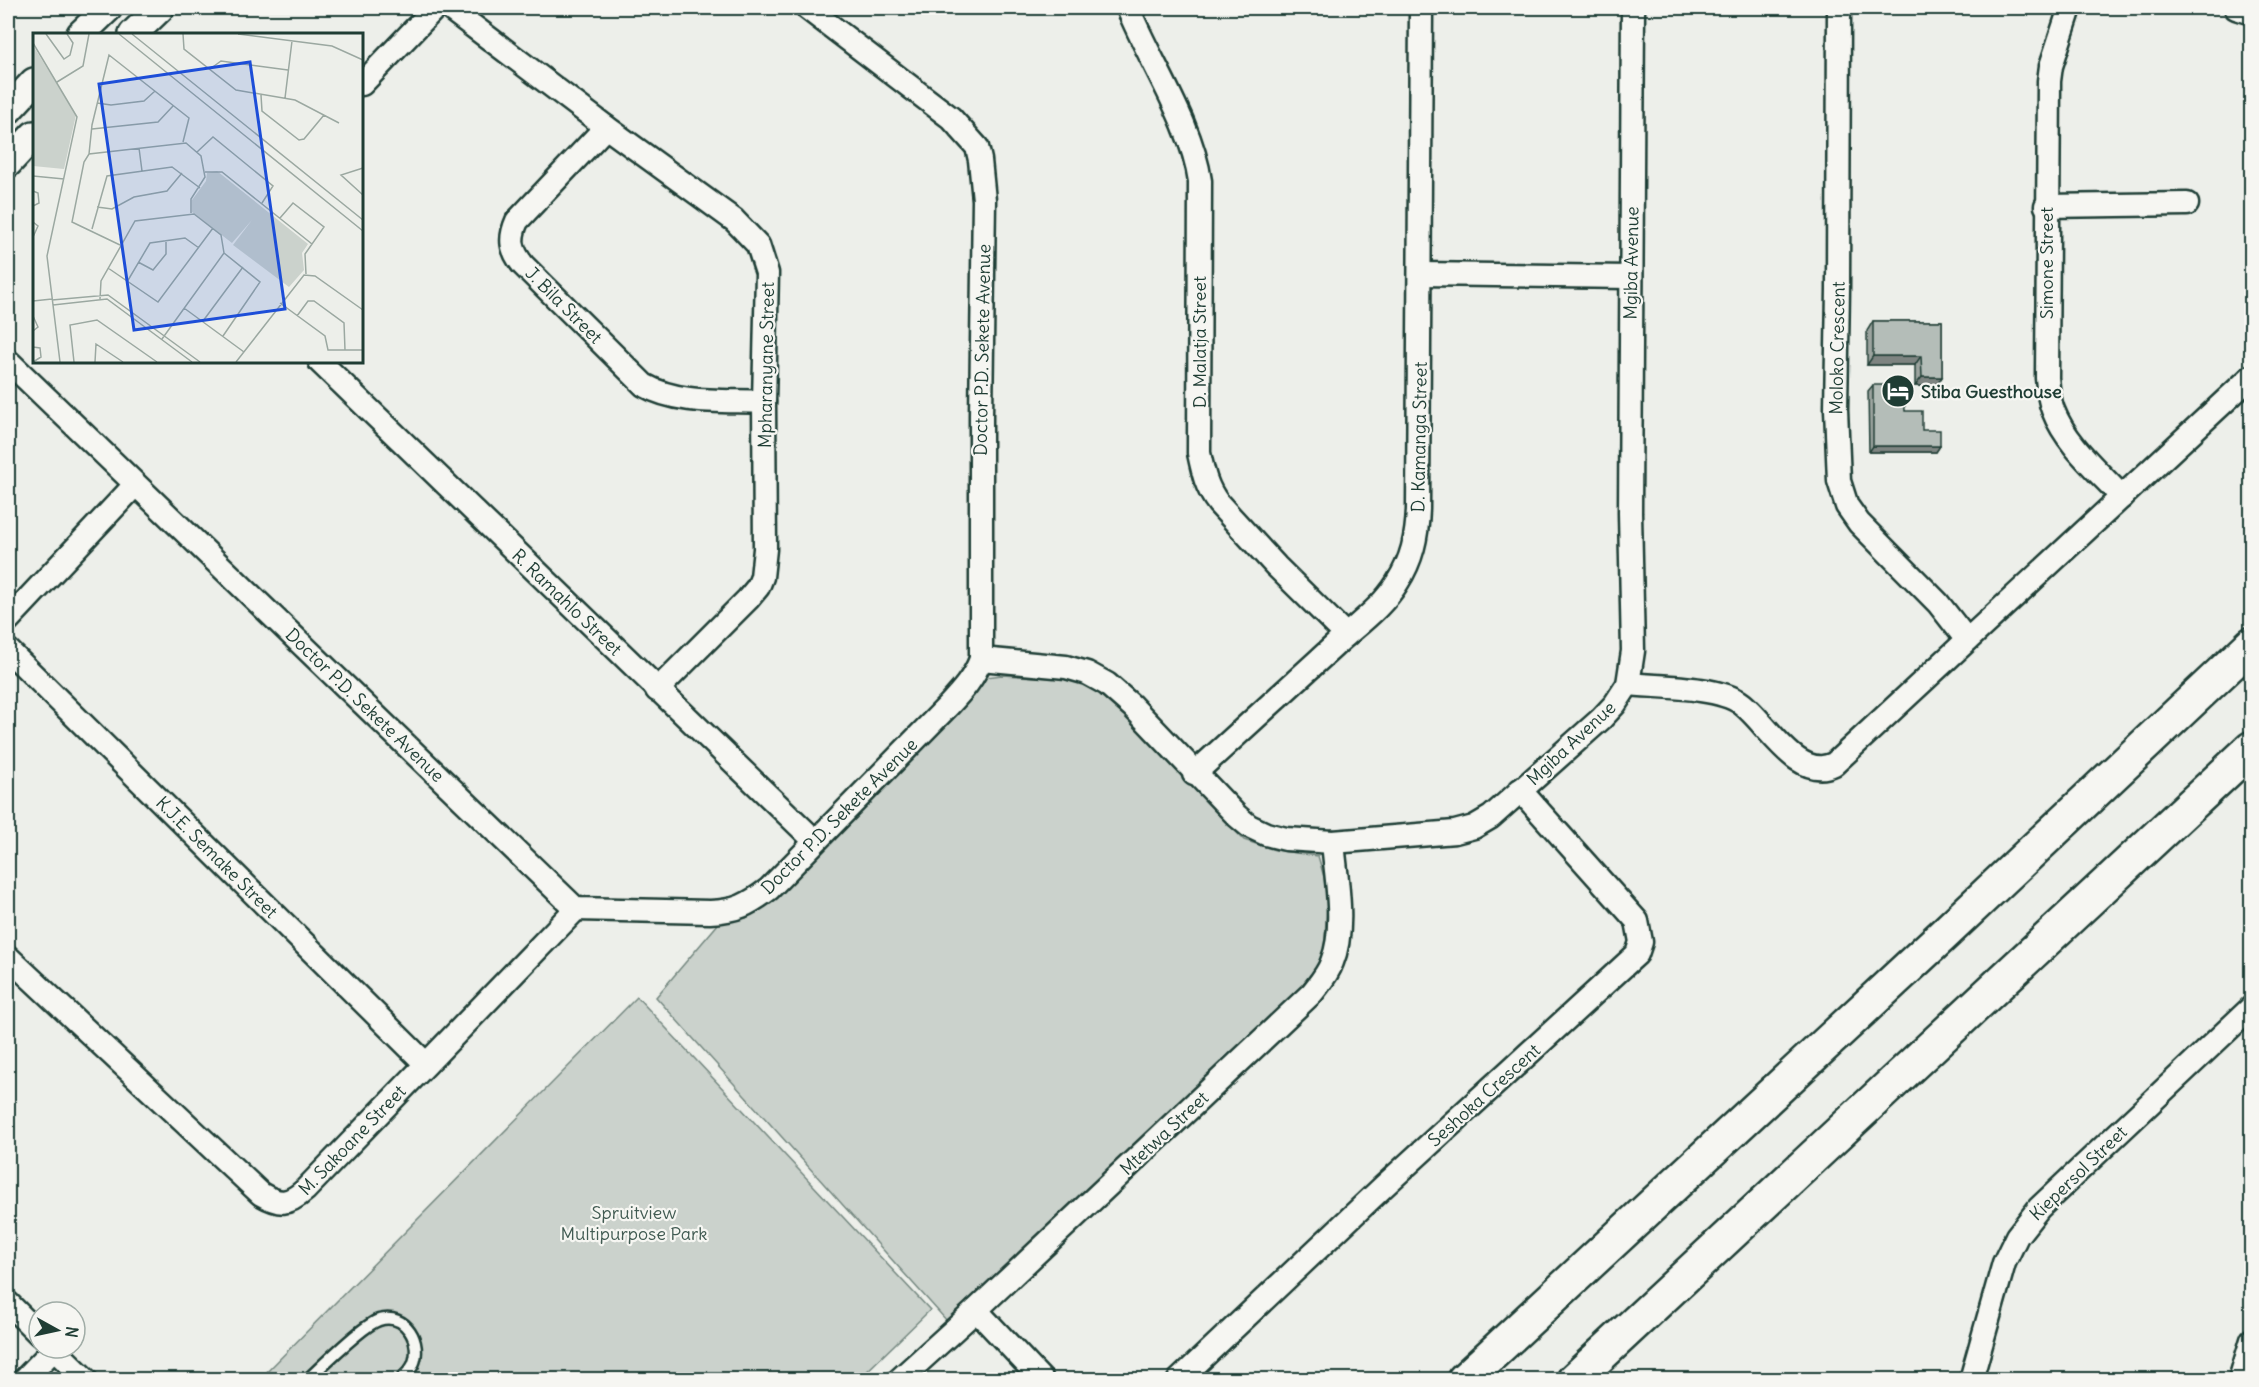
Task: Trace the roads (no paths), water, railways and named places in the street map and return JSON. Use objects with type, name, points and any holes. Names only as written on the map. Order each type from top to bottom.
[{"type":"highway","points":[[1464,1380],[2252,644]]},
{"type":"highway","points":[[1574,1380],[2252,748]]},
{"type":"street","points":[[82,33],[108,8]]},
{"type":"street","points":[[134,33],[160,8]]},
{"type":"street","points":[[363,83],[435,8]]},
{"type":"street","name":"Mpharanyane Street","points":[[449,8],[606,128],[734,219],[758,245],[767,273],[764,402],[765,549],[762,577],[758,587],[748,599],[657,690]]},
{"type":"street","name":"Doctor P.D. Sekete Avenue","points":[[8,361],[576,909],[730,911],[743,907],[769,889],[966,687],[981,659],[984,200],[981,160],[977,147],[951,118],[807,8]]},
{"type":"street","name":"D. Malatja Street","points":[[1128,8],[1190,140],[1198,168],[1200,181],[1199,453],[1203,476],[1218,503],[1276,566],[1346,635]]},
{"type":"street","name":"D. Kamanga Street","points":[[1194,774],[1389,596],[1407,567],[1418,533],[1421,8]]},
{"type":"street","name":"Mgiba Avenue","points":[[981,659],[1066,667],[1087,673],[1107,684],[1132,706],[1194,774],[1237,816],[1258,830],[1286,838],[1333,842],[1455,832],[1474,827],[1491,817],[1601,719],[1616,704],[1628,684],[1632,666],[1630,278],[1633,8]]},
{"type":"street","name":"Moloko Crescent","points":[[1839,8],[1836,410],[1839,481],[1847,506],[1859,523],[1938,603],[1967,640]]},
{"type":"street","name":"Simone Street","points":[[2070,8],[2051,66],[2049,81],[2046,370],[2053,410],[2062,428],[2083,455],[2122,497]]},
{"type":"street","points":[[2236,8],[2252,13]]},
{"type":"street","points":[[8,110],[33,83]]},
{"type":"street","name":"J. Bila Street","points":[[606,128],[517,221],[512,232],[514,253],[523,265],[644,385],[672,396],[764,402]]},
{"type":"street","points":[[8,163],[33,136]]},
{"type":"street","points":[[2046,206],[2187,204]]},
{"type":"street","points":[[1420,274],[1630,278]]},
{"type":"street","name":"R. Ramahlo Street","points":[[321,363],[815,841]]},
{"type":"street","points":[[1628,684],[1707,691],[1733,698],[1751,712],[1801,763],[1810,767],[1824,768],[1840,759],[2252,376]]},
{"type":"street","points":[[8,620],[135,485]]},
{"type":"street","name":"K.J.E. Semake Street","points":[[8,650],[426,1064]]},
{"type":"street","name":"Seshoka Crescent","points":[[1179,1380],[1391,1179],[1637,954],[1641,942],[1637,921],[1520,790]]},
{"type":"street","name":"Mtetwa Street","points":[[899,1380],[976,1310],[1311,993],[1322,980],[1332,963],[1340,926],[1333,842]]},
{"type":"street","name":"M. Sakoane Street","points":[[8,957],[261,1194],[273,1201],[284,1202],[295,1199],[305,1190],[547,942],[576,909]]},
{"type":"street","name":"Kiepersol Street","points":[[1971,1380],[2004,1263],[2017,1236],[2039,1208],[2250,1012]]},
{"type":"street","points":[[8,1303],[27,1322]]},
{"type":"street","points":[[976,1310],[1042,1380]]},
{"type":"street","points":[[2240,1380],[2252,1340]]},
{"type":"street","points":[[24,1380],[43,1360]]},
{"type":"street","points":[[66,1360],[86,1380]]},
{"type":"lane","points":[[307,1380],[370,1324],[387,1319],[397,1320],[406,1326],[416,1342],[413,1365],[401,1380]]},
{"type":"place","name":"Stiba Guesthouse","points":[[1898,391]]},
{"type":"park label","name":"Spruitview Multipurpose Park","points":[[634,1222]]}]
